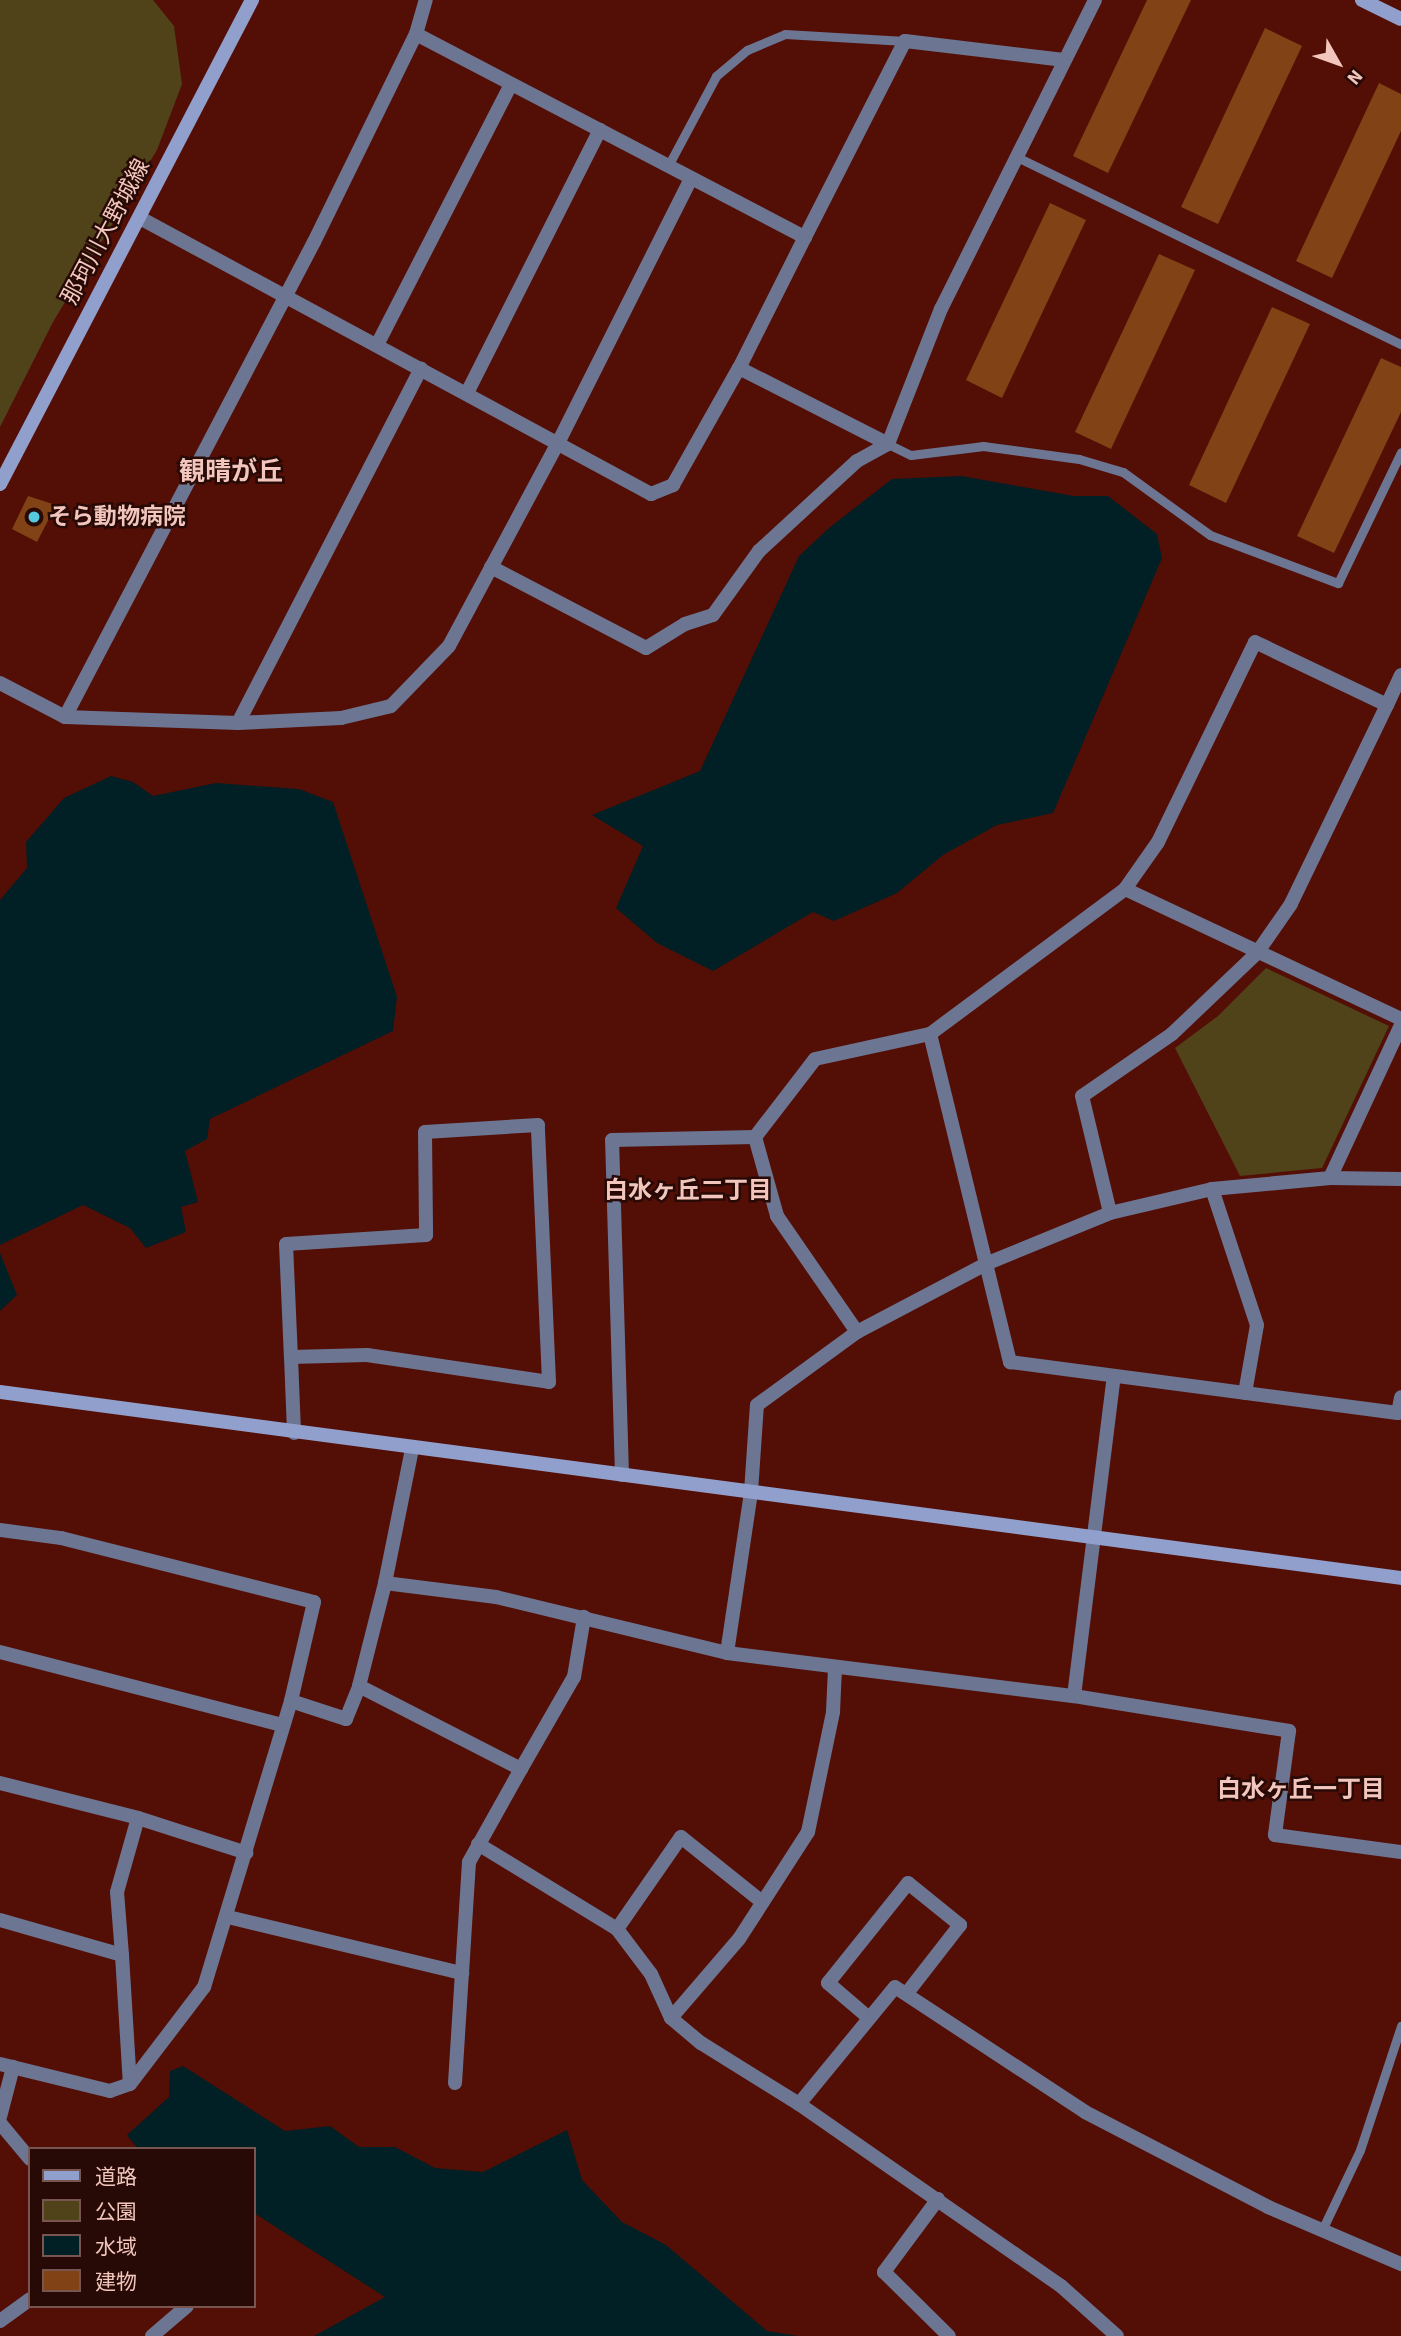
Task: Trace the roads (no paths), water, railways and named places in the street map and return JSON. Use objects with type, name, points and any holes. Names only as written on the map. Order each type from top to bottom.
[{"type":"street","name":"那珂川大野城線","points":[[0,484],[252,0]]},
{"type":"street","points":[[65,717],[285,296],[416,34],[426,0]]},
{"type":"street","points":[[491,568],[646,648],[685,624],[713,615],[759,551],[858,461],[887,444],[941,309],[1095,0]]},
{"type":"street","points":[[1362,0],[1401,19]]},
{"type":"street","points":[[416,34],[805,237]]},
{"type":"street","points":[[140,218],[559,441],[651,494],[673,485],[739,368],[905,41],[1065,60]]},
{"type":"street","points":[[377,345],[511,84]]},
{"type":"street","points":[[467,393],[600,130]]},
{"type":"street","points":[[0,683],[65,717],[237,723],[341,718],[391,706],[449,646],[559,441],[691,178]]},
{"type":"street","points":[[237,723],[421,368]]},
{"type":"street","points":[[739,368],[887,444]]},
{"type":"street","points":[[755,1137],[815,1059],[930,1034],[1125,889],[1158,842],[1255,642],[1387,705]]},
{"type":"street","points":[[1110,1213],[1082,1096],[1172,1034],[1257,953],[1292,904],[1401,676]]},
{"type":"street","points":[[1125,889],[1401,1019]]},
{"type":"street","points":[[1330,1178],[1401,1025]]},
{"type":"street","points":[[930,1034],[1010,1362],[1398,1413],[1401,1397]]},
{"type":"street","points":[[291,1357],[367,1355],[550,1382],[538,1125],[425,1132],[426,1235],[286,1244],[294,1433]]},
{"type":"street","points":[[755,1137],[777,1216],[857,1332]]},
{"type":"street","points":[[622,1475],[612,1140],[755,1137]]},
{"type":"street","points":[[727,1653],[751,1492],[757,1405],[857,1332],[988,1263],[1110,1213],[1212,1189],[1330,1178],[1401,1179]]},
{"type":"street","points":[[1212,1189],[1257,1325],[1245,1393]]},
{"type":"street","points":[[1074,1696],[1114,1376]]},
{"type":"street","points":[[0,1392],[412,1449],[1401,1578]]},
{"type":"street","points":[[291,1701],[346,1719],[359,1686],[385,1583],[412,1449]]},
{"type":"street","points":[[0,1530],[19,1536],[61,1538],[314,1602],[291,1701],[228,1917],[204,1987],[130,2084],[110,2091],[7,2066],[0,2117]]},
{"type":"street","points":[[385,1583],[496,1597],[727,1653],[1074,1696],[1289,1731],[1275,1835],[1401,1852]]},
{"type":"street","points":[[455,2083],[469,1863],[574,1677],[584,1617]]},
{"type":"street","points":[[0,1653],[282,1726]]},
{"type":"street","points":[[671,2018],[739,1938],[808,1832],[833,1712],[835,1668]]},
{"type":"street","points":[[359,1686],[521,1769]]},
{"type":"street","points":[[0,1783],[138,1818],[247,1853]]},
{"type":"street","points":[[130,2084],[117,1892],[138,1818]]},
{"type":"street","points":[[617,1929],[681,1837],[762,1902]]},
{"type":"street","points":[[478,1844],[617,1929],[651,1974],[671,2018],[701,2043],[799,2104],[938,2199],[1061,2286],[1116,2336]]},
{"type":"street","points":[[869,2018],[828,1983],[908,1883],[961,1925],[907,1993]]},
{"type":"street","points":[[228,1917],[462,1973]]},
{"type":"street","points":[[0,1920],[122,1955]]},
{"type":"street","points":[[799,2104],[895,1987],[1085,2112],[1268,2207],[1323,2228],[1401,2264]]},
{"type":"street","points":[[0,2123],[28,2157]]},
{"type":"street","points":[[938,2199],[884,2272],[949,2336]]},
{"type":"street","points":[[0,2321],[28,2300]]},
{"type":"street","points":[[152,2336],[185,2308]]},
{"type":"lane","points":[[668,166],[716,76],[747,50],[785,34],[905,41]]},
{"type":"lane","points":[[1017,157],[1401,344]]},
{"type":"lane","points":[[887,444],[911,455],[983,446],[1079,459],[1123,472],[1210,535],[1338,583],[1401,452]]},
{"type":"lane","points":[[1323,2228],[1360,2150],[1401,2026]]},
{"type":"water","points":[[961,476],[1074,496],[1108,496],[1157,534],[1162,558],[1053,813],[997,825],[943,855],[897,893],[834,921],[813,912],[713,971],[657,943],[616,908],[643,846],[592,815],[700,771],[799,556],[829,528],[892,479]]},
{"type":"water","points":[[111,776],[133,782],[153,796],[216,783],[299,789],[333,802],[397,997],[393,1031],[210,1119],[207,1139],[185,1151],[198,1202],[181,1207],[186,1232],[146,1248],[130,1228],[83,1205],[0,1245],[0,900],[27,868],[26,842],[64,798]]},
{"type":"water","points":[[0,1253],[17,1295],[0,1311]]},
{"type":"water","points":[[183,2066],[285,2131],[330,2126],[359,2147],[395,2147],[435,2168],[483,2172],[567,2130],[582,2180],[622,2222],[666,2245],[767,2331],[798,2336],[314,2336],[385,2297],[256,2214],[256,2147],[136,2147],[127,2135],[169,2097],[170,2071]]},
{"type":"place","name":"そら動物病院","points":[[34,517]]},
{"type":"district","name":"観晴が丘","points":[[231,472]]},
{"type":"district","name":"白水ヶ丘二丁目","points":[[688,1191]]},
{"type":"district","name":"白水ヶ丘一丁目","points":[[1301,1790]]}]
